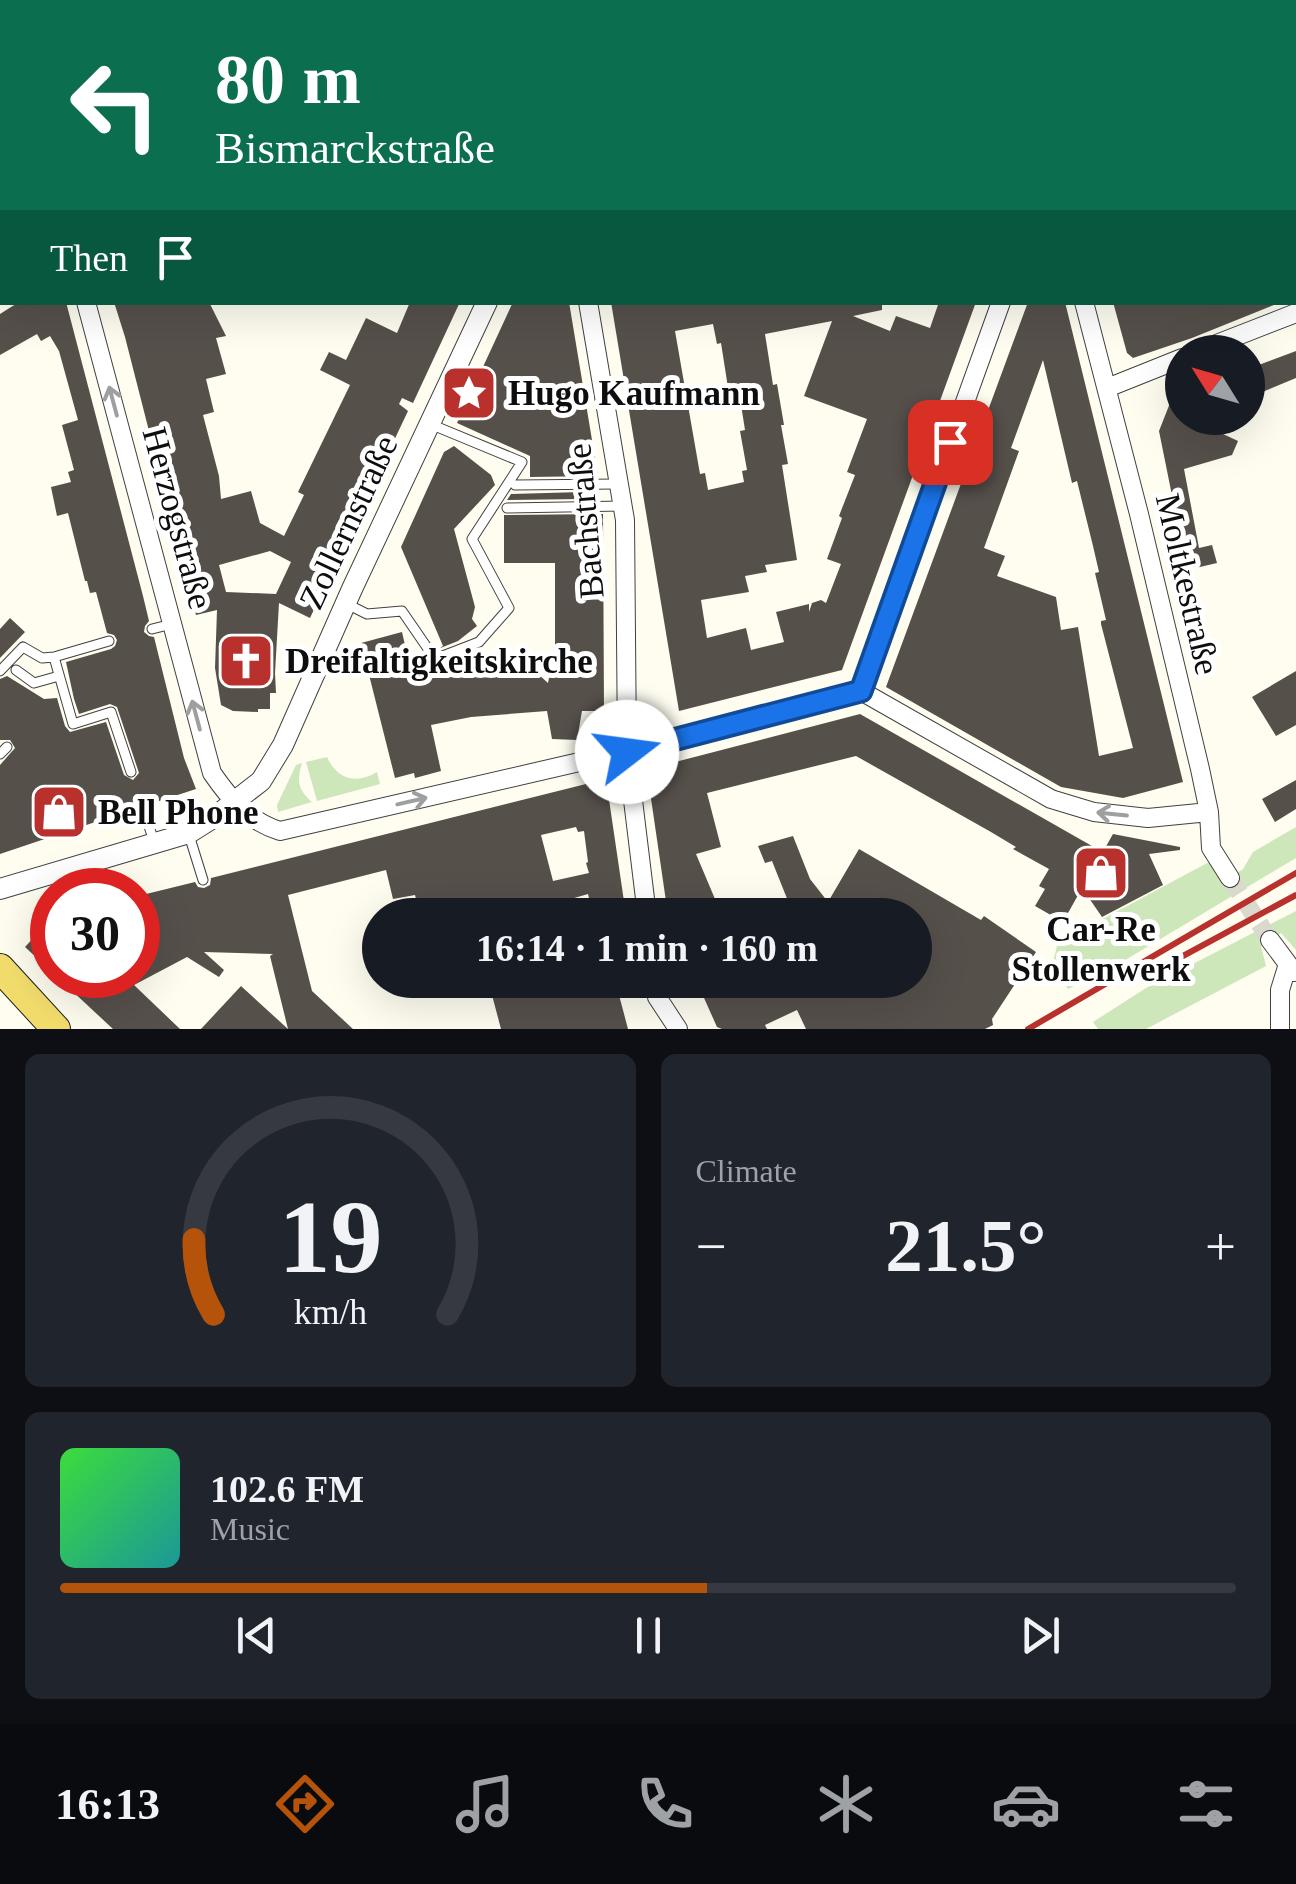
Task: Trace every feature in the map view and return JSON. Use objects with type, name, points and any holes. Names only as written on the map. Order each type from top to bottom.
[{"type":"main road","points":[[0,968],[56,1029]]},
{"type":"street","name":"Herzogstraße","points":[[87,305],[212,772],[233,803]]},
{"type":"street","name":"Zollernstraße","points":[[0,890],[189,832],[261,781],[283,745],[487,305]]},
{"type":"street","name":"Bachstraße","points":[[589,305],[625,520],[627,752],[645,898]]},
{"type":"street","points":[[861,691],[1000,305]]},
{"type":"street","name":"Moltkestraße","points":[[1085,305],[1209,812],[1211,848],[1230,878]]},
{"type":"street","points":[[1240,335],[1296,313]]},
{"type":"street","points":[[1107,388],[1165,365]]},
{"type":"street","points":[[233,803],[258,823],[280,831],[627,752],[861,691],[1051,799],[1094,812],[1148,818],[1209,812]]},
{"type":"street","points":[[1270,940],[1292,969],[1280,990],[1280,1029]]},
{"type":"street","points":[[659,998],[678,1029]]},
{"type":"lane","points":[[346,604],[368,614],[402,611],[435,659],[479,642],[509,608],[472,539],[522,462],[430,424]]},
{"type":"lane","points":[[514,485],[620,484]]},
{"type":"lane","points":[[507,508],[623,506]]},
{"type":"lane","points":[[152,629],[172,624]]},
{"type":"lane","points":[[0,672],[22,647],[42,658],[54,658],[110,641]]},
{"type":"lane","points":[[54,658],[73,724],[112,712],[131,772]]},
{"type":"lane","points":[[16,670],[34,683],[59,676]]},
{"type":"lane","points":[[142,806],[154,844]]},
{"type":"lane","points":[[189,832],[204,880]]},
{"type":"green space","points":[[327,757],[348,778],[377,772],[380,784],[317,801],[306,762]]},
{"type":"green space","points":[[302,763],[299,784],[312,802],[278,812],[277,805],[296,765]]},
{"type":"green space","points":[[1296,827],[1296,858],[1127,959],[1068,989],[1052,966],[1059,938],[1088,927],[1209,862],[1225,881],[1243,869],[1253,852]]},
{"type":"green space","points":[[1296,911],[1296,950],[1281,933],[1261,946],[1266,966],[1146,1029],[1098,1029],[1093,1022],[1146,988]]},
{"type":"building","points":[[14,305],[67,305],[149,621],[144,632],[154,637],[184,758],[196,789],[150,804],[140,798],[134,809],[0,854],[0,765],[15,748],[10,740],[0,740],[0,679],[7,676],[44,699],[57,698],[70,732],[106,722],[124,775],[133,780],[139,773],[117,707],[110,704],[79,714],[66,662],[111,649],[117,640],[107,633],[96,592],[90,593],[85,581],[68,513],[57,516],[51,487],[71,482],[68,472],[74,470],[62,425],[78,420],[59,351],[50,336],[41,341],[37,334],[0,355],[0,314]]},
{"type":"building","points":[[115,305],[210,305],[226,336],[216,338],[226,374],[206,379],[214,412],[203,415],[221,499],[251,491],[260,523],[284,536],[304,495],[298,492],[350,385],[320,370],[329,352],[346,360],[366,318],[397,333],[409,305],[459,305],[413,403],[402,398],[399,404],[408,411],[310,618],[279,603],[276,693],[270,693],[270,709],[233,711],[221,705],[215,668],[217,610],[196,615]],"holes":[[[270,551],[291,562],[276,594],[226,592],[219,565]]]},
{"type":"building","points":[[512,305],[570,305],[598,476],[530,477],[530,456],[457,423]]},
{"type":"building","points":[[611,305],[882,305],[882,310],[853,316],[890,331],[896,316],[930,328],[938,305],[975,305],[842,670],[679,711]],"holes":[[[832,321],[804,396],[867,419],[847,472],[855,475],[827,559],[841,564],[826,603],[812,603],[809,612],[809,604],[776,612],[784,642],[751,650],[746,628],[707,638],[701,600],[749,592],[745,576],[767,572],[765,565],[797,560],[782,465],[788,464],[784,425],[765,334]],[[713,324],[717,344],[721,343],[729,394],[739,392],[747,470],[742,471],[744,482],[708,490],[705,473],[700,474],[675,331]]]},
{"type":"building","points":[[1027,305],[1066,305],[1183,782],[1123,798],[1061,787],[886,687]],"holes":[[[1043,360],[1072,483],[1077,481],[1099,572],[1095,573],[1106,620],[1101,624],[1133,748],[1099,756],[1078,627],[1061,630],[1056,597],[997,576],[1005,556],[984,548],[1019,451],[1011,448]]]},
{"type":"building","points":[[1114,305],[1274,305],[1199,335],[1165,335],[1165,347],[1133,358],[1127,353]]},
{"type":"building","points":[[1296,351],[1296,378],[1265,391],[1265,363]]},
{"type":"building","points":[[1165,416],[1165,435],[1225,435],[1238,441],[1232,455],[1184,469],[1199,548],[1212,545],[1217,563],[1187,570],[1159,431]]},
{"type":"building","points":[[454,446],[491,475],[495,485],[454,529],[475,607],[472,619],[477,626],[458,641],[438,649],[443,646],[401,547],[444,452]]},
{"type":"building","points":[[582,492],[582,499],[507,500],[511,494]]},
{"type":"building","points":[[603,514],[604,711],[582,711],[577,740],[552,739],[547,711],[471,717],[431,725],[441,771],[415,778],[414,773],[395,778],[361,643],[402,632],[411,671],[425,659],[435,667],[459,658],[483,675],[499,656],[517,655],[548,683],[555,661],[555,563],[504,563],[504,515]]},
{"type":"building","points":[[10,618],[25,632],[0,658],[0,629]]},
{"type":"building","points":[[1296,671],[1296,725],[1276,736],[1252,697]]},
{"type":"building","points":[[860,714],[1092,846],[1100,857],[1113,834],[1180,850],[1149,854],[1163,885],[1102,917],[1082,888],[1063,922],[1035,906],[1045,889],[1039,886],[1049,869],[856,756],[707,793],[721,847],[696,854],[715,898],[666,898],[648,778],[656,767]]},
{"type":"building","points":[[606,779],[624,898],[589,898],[588,894],[574,898],[393,898],[386,870],[288,895],[312,991],[353,1029],[288,1029],[270,956],[273,954],[204,952],[224,970],[219,977],[187,957],[160,971],[160,891],[195,882],[198,887],[210,885],[211,878]],"holes":[[[576,827],[578,832],[584,831],[589,873],[553,881],[541,835]]]},
{"type":"building","points":[[1296,780],[1296,809],[1275,822],[1262,799]]},
{"type":"building","points":[[793,836],[810,879],[825,898],[787,898],[772,861],[765,863],[758,846]]},
{"type":"building","points":[[859,849],[981,920],[984,916],[1036,952],[992,1019],[993,1025],[985,1029],[806,1029],[797,1010],[765,1025],[767,1029],[717,1027],[704,998],[932,998],[932,898],[830,898]]},
{"type":"building","points":[[241,986],[288,1029],[201,1029]]},
{"type":"building","points":[[80,998],[148,998],[180,1029],[113,1029]]},
{"type":"building","points":[[493,998],[620,998],[628,1029],[501,1029]]},
{"type":"tunnel","points":[[1230,878],[1270,940]]},
{"type":"railway","points":[[1028,1029],[1296,873]]},
{"type":"railway","points":[[1157,970],[1296,895]]},
{"type":"place","name":"Hugo Kaufmann","points":[[469,393]]},
{"type":"place","name":"Dreifaltigkeitskirche","points":[[246,661]]},
{"type":"place","name":"Bell Phone","points":[[59,812]]},
{"type":"place","name":"Car-Re Stollenwerk","points":[[1101,873]]},
{"type":"route","points":[[627,752],[861,691],[950,442]]}]
